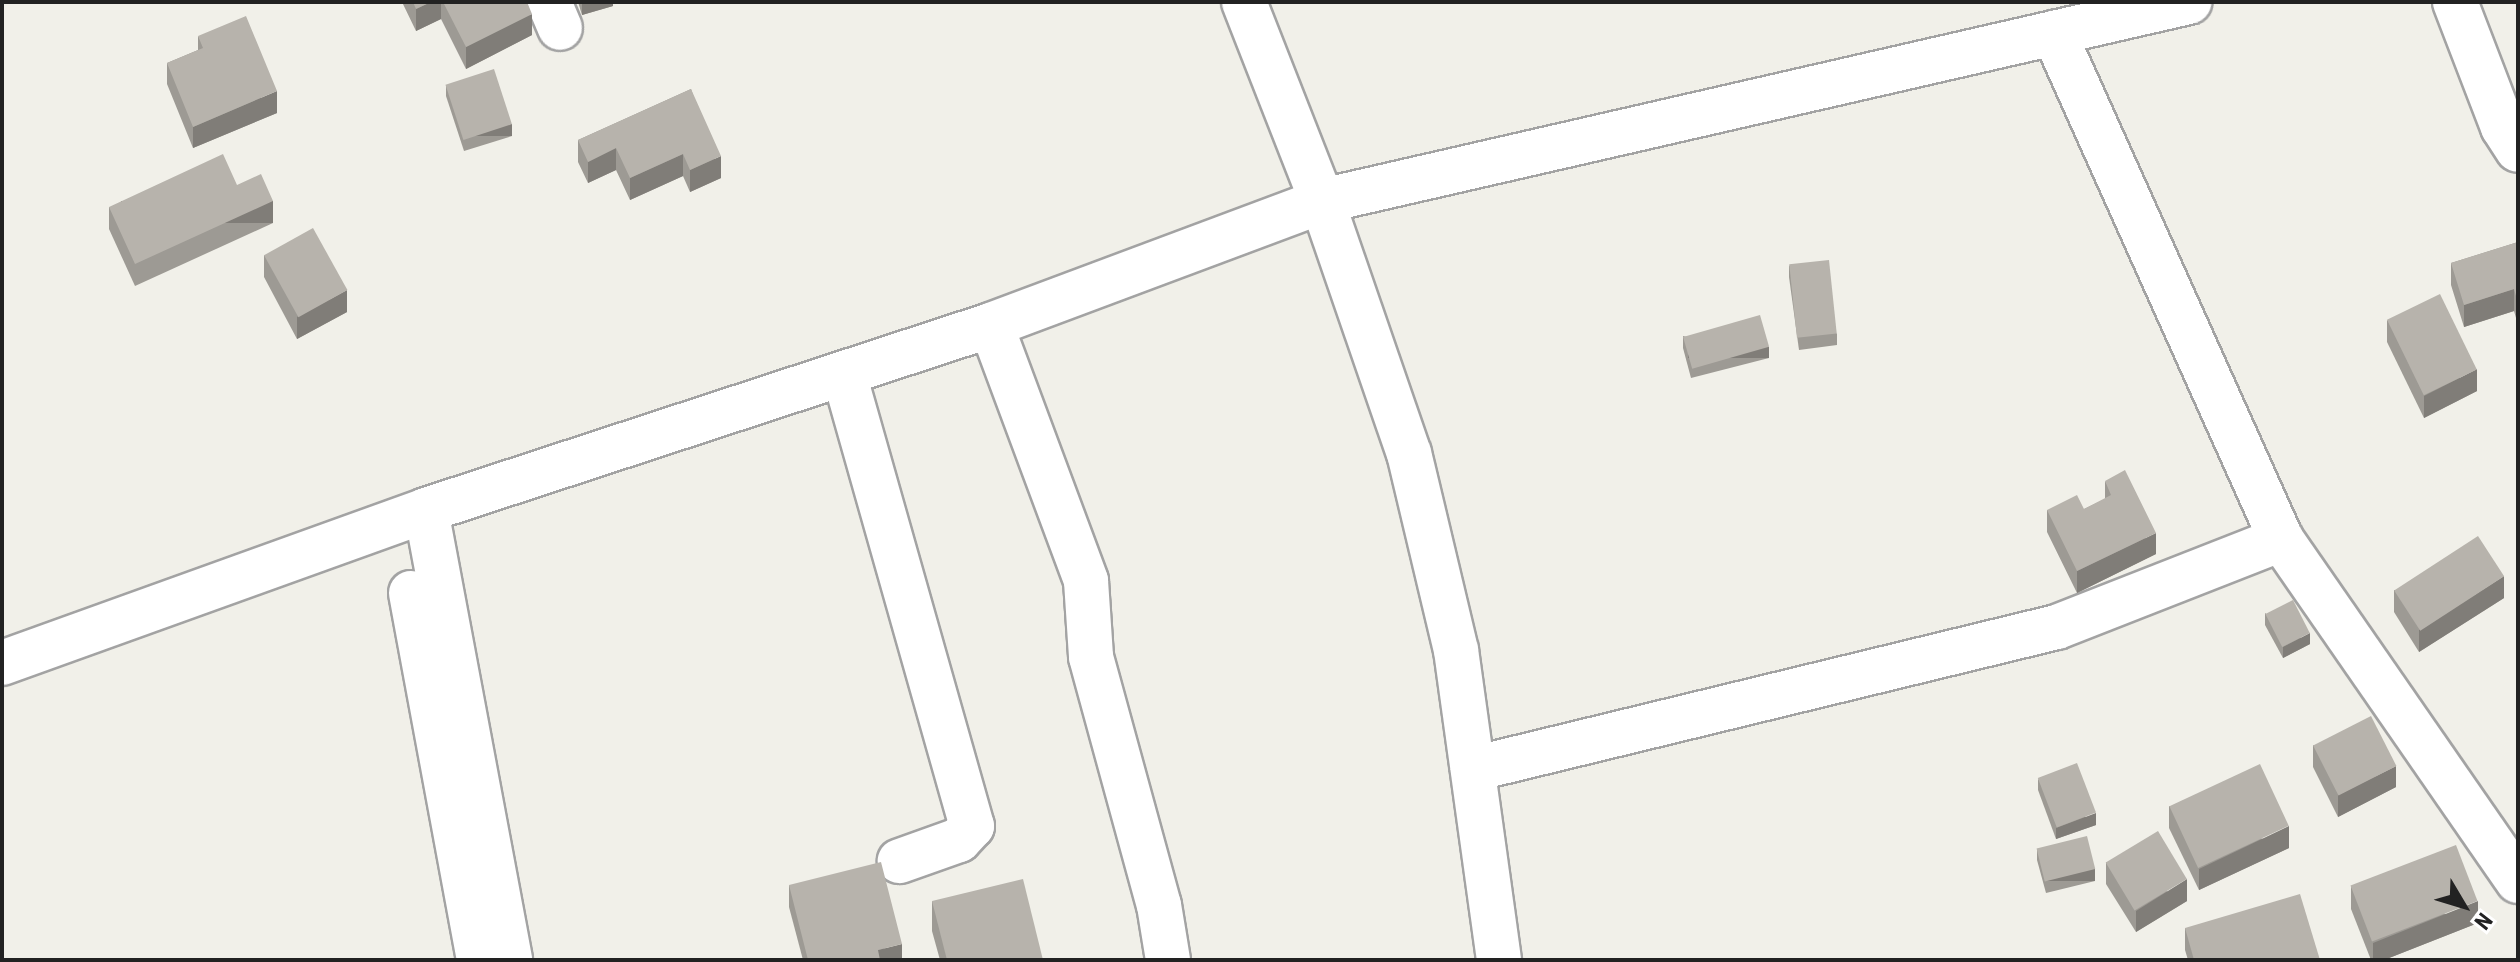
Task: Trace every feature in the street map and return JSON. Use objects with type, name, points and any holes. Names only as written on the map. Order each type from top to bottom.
[{"type":"street","points":[[1244,2],[1322,201],[1409,453],[1456,650],[1499,960]]},
{"type":"street","points":[[2,663],[412,515],[991,325],[1322,201],[2189,2]]},
{"type":"street","points":[[2455,2],[2503,127],[2518,150]]},
{"type":"street","points":[[2054,33],[2281,539],[2518,881]]},
{"type":"street","points":[[991,325],[1086,581],[1091,657],[1159,905],[1168,960]]},
{"type":"street","points":[[844,374],[972,826],[959,840],[900,861]]},
{"type":"street","points":[[412,515],[479,960]]},
{"type":"street","points":[[412,515],[510,960]]},
{"type":"street","points":[[1473,769],[2057,627],[2281,539]]},
{"type":"building","points":[[413,2],[431,2],[416,9]]},
{"type":"building","points":[[443,2],[527,2],[532,14],[466,47]]},
{"type":"building","points":[[246,16],[277,91],[193,127],[167,63],[203,48],[198,36]]},
{"type":"building","points":[[494,69],[512,124],[463,140],[445,85]]},
{"type":"building","points":[[691,89],[721,156],[690,170],[683,154],[630,178],[616,148],[588,162],[578,140]]},
{"type":"building","points":[[223,154],[237,185],[261,174],[273,201],[135,264],[109,207]]},
{"type":"building","points":[[313,228],[347,290],[298,317],[264,255]]},
{"type":"building","points":[[2518,242],[2518,303],[2514,289],[2464,305],[2451,263]]},
{"type":"building","points":[[1829,260],[1837,334],[1797,338],[1789,264]]},
{"type":"building","points":[[2440,294],[2477,369],[2424,395],[2387,320]]},
{"type":"building","points":[[1760,315],[1769,347],[1692,369],[1683,337]]},
{"type":"building","points":[[2125,470],[2156,533],[2077,571],[2047,510],[2077,495],[2084,509],[2111,495],[2105,481]]},
{"type":"building","points":[[2478,536],[2504,576],[2420,631],[2394,590]]},
{"type":"building","points":[[2293,600],[2310,633],[2282,647],[2265,614]]},
{"type":"building","points":[[2371,716],[2396,766],[2339,795],[2313,746]]},
{"type":"building","points":[[2077,763],[2096,812],[2057,828],[2038,778]]},
{"type":"building","points":[[2260,764],[2289,826],[2198,868],[2169,806]]},
{"type":"building","points":[[2158,831],[2187,879],[2135,910],[2106,862]]},
{"type":"building","points":[[2087,836],[2095,869],[2045,882],[2037,849]]},
{"type":"building","points":[[2456,845],[2478,901],[2372,942],[2351,885]]},
{"type":"building","points":[[881,862],[902,944],[878,950],[880,960],[808,960],[789,885]]},
{"type":"building","points":[[1023,879],[1043,960],[947,960],[932,901]]},
{"type":"building","points":[[2300,894],[2320,960],[2194,960],[2185,928]]}]
